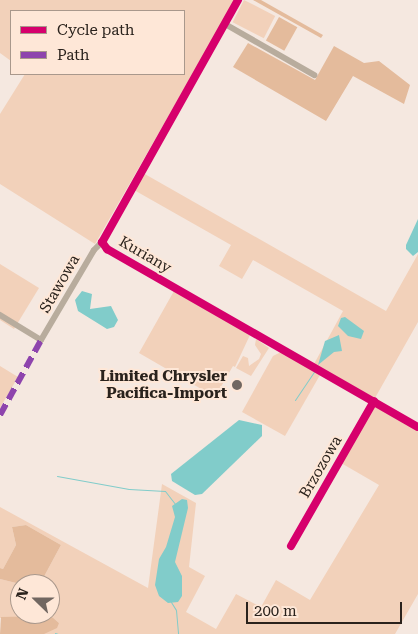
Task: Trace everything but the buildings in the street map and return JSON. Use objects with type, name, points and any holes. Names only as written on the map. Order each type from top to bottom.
[{"type":"street","name":"Kuriany","points":[[238,0],[102,242],[107,249],[418,427]]},
{"type":"street","points":[[224,24],[314,75]]},
{"type":"street","name":"Stawowa","points":[[0,315],[42,340],[94,250],[102,242]]},
{"type":"street","name":"Brzozowa","points":[[291,546],[374,401]]},
{"type":"shaded area","points":[[0,0],[235,0],[95,244],[0,184],[0,114],[24,75],[185,75],[185,10],[10,10],[10,60],[0,53]]},
{"type":"shaded area","points":[[244,0],[275,16],[264,38],[233,22]]},
{"type":"shaded area","points":[[253,0],[261,0],[323,35],[321,38]]},
{"type":"shaded area","points":[[279,17],[297,27],[284,51],[266,41]]},
{"type":"shaded area","points":[[248,43],[315,80],[334,46],[364,63],[379,61],[410,85],[404,104],[353,76],[326,121],[233,67]]},
{"type":"shaded area","points":[[143,173],[386,311],[418,254],[418,322],[375,398],[314,364],[343,311],[253,260],[242,279],[219,266],[231,245],[134,190]]},
{"type":"shaded area","points":[[0,264],[39,288],[14,329],[0,320]]},
{"type":"shaded area","points":[[174,291],[250,335],[235,367],[233,366],[215,397],[139,353]]},
{"type":"shaded area","points":[[256,339],[269,348],[251,376],[236,368],[243,356],[248,358],[249,366],[259,359],[261,354],[255,345]]},
{"type":"shaded area","points":[[281,352],[320,375],[285,436],[242,412],[273,356]]},
{"type":"shaded area","points":[[0,366],[18,377],[0,408]]},
{"type":"shaded area","points":[[374,405],[418,430],[418,594],[395,634],[13,634],[60,624],[60,574],[45,574],[61,545],[26,525],[12,527],[16,545],[3,569],[0,568],[0,507],[148,588],[162,484],[196,503],[189,567],[205,576],[186,612],[216,629],[236,594],[261,607],[276,580],[310,600],[379,485],[341,463]]},
{"type":"shaded area","points":[[26,525],[61,545],[45,574],[10,574],[10,582],[0,579],[0,568],[3,569],[16,545],[12,527]]},
{"type":"shaded area","points":[[0,579],[10,582],[10,618],[0,618]]},
{"type":"shaded area","points":[[1,617],[10,617],[10,624],[59,624],[57,628],[44,634],[0,634]]},
{"type":"water","points":[[418,219],[418,252],[413,256],[406,249],[406,245]]},
{"type":"water","points":[[82,291],[92,294],[90,309],[111,306],[118,320],[114,327],[107,329],[78,311],[75,300]]},
{"type":"water","points":[[345,317],[364,331],[361,339],[348,336],[338,326],[341,318]]},
{"type":"water","points":[[339,335],[342,351],[334,352],[318,365],[325,341]]},
{"type":"water","points":[[239,420],[262,425],[262,436],[202,494],[195,495],[172,481],[171,474]]},
{"type":"water","points":[[182,499],[187,500],[188,508],[175,562],[182,576],[182,596],[178,602],[168,603],[159,596],[155,585],[159,559],[166,547],[175,517],[172,506]]},
{"type":"waterway","points":[[295,400],[314,372]]},
{"type":"waterway","points":[[57,476],[129,489],[165,491],[176,505]]},
{"type":"waterway","points":[[171,602],[176,610],[178,634]]},
{"type":"marked path","points":[[0,415],[41,340]]},
{"type":"cycle path","points":[[238,0],[102,242],[107,249],[418,427]]},
{"type":"cycle path","points":[[291,546],[374,401]]},
{"type":"place","name":"Limited Chrysler Pacifica-Import","points":[[237,385]]}]
